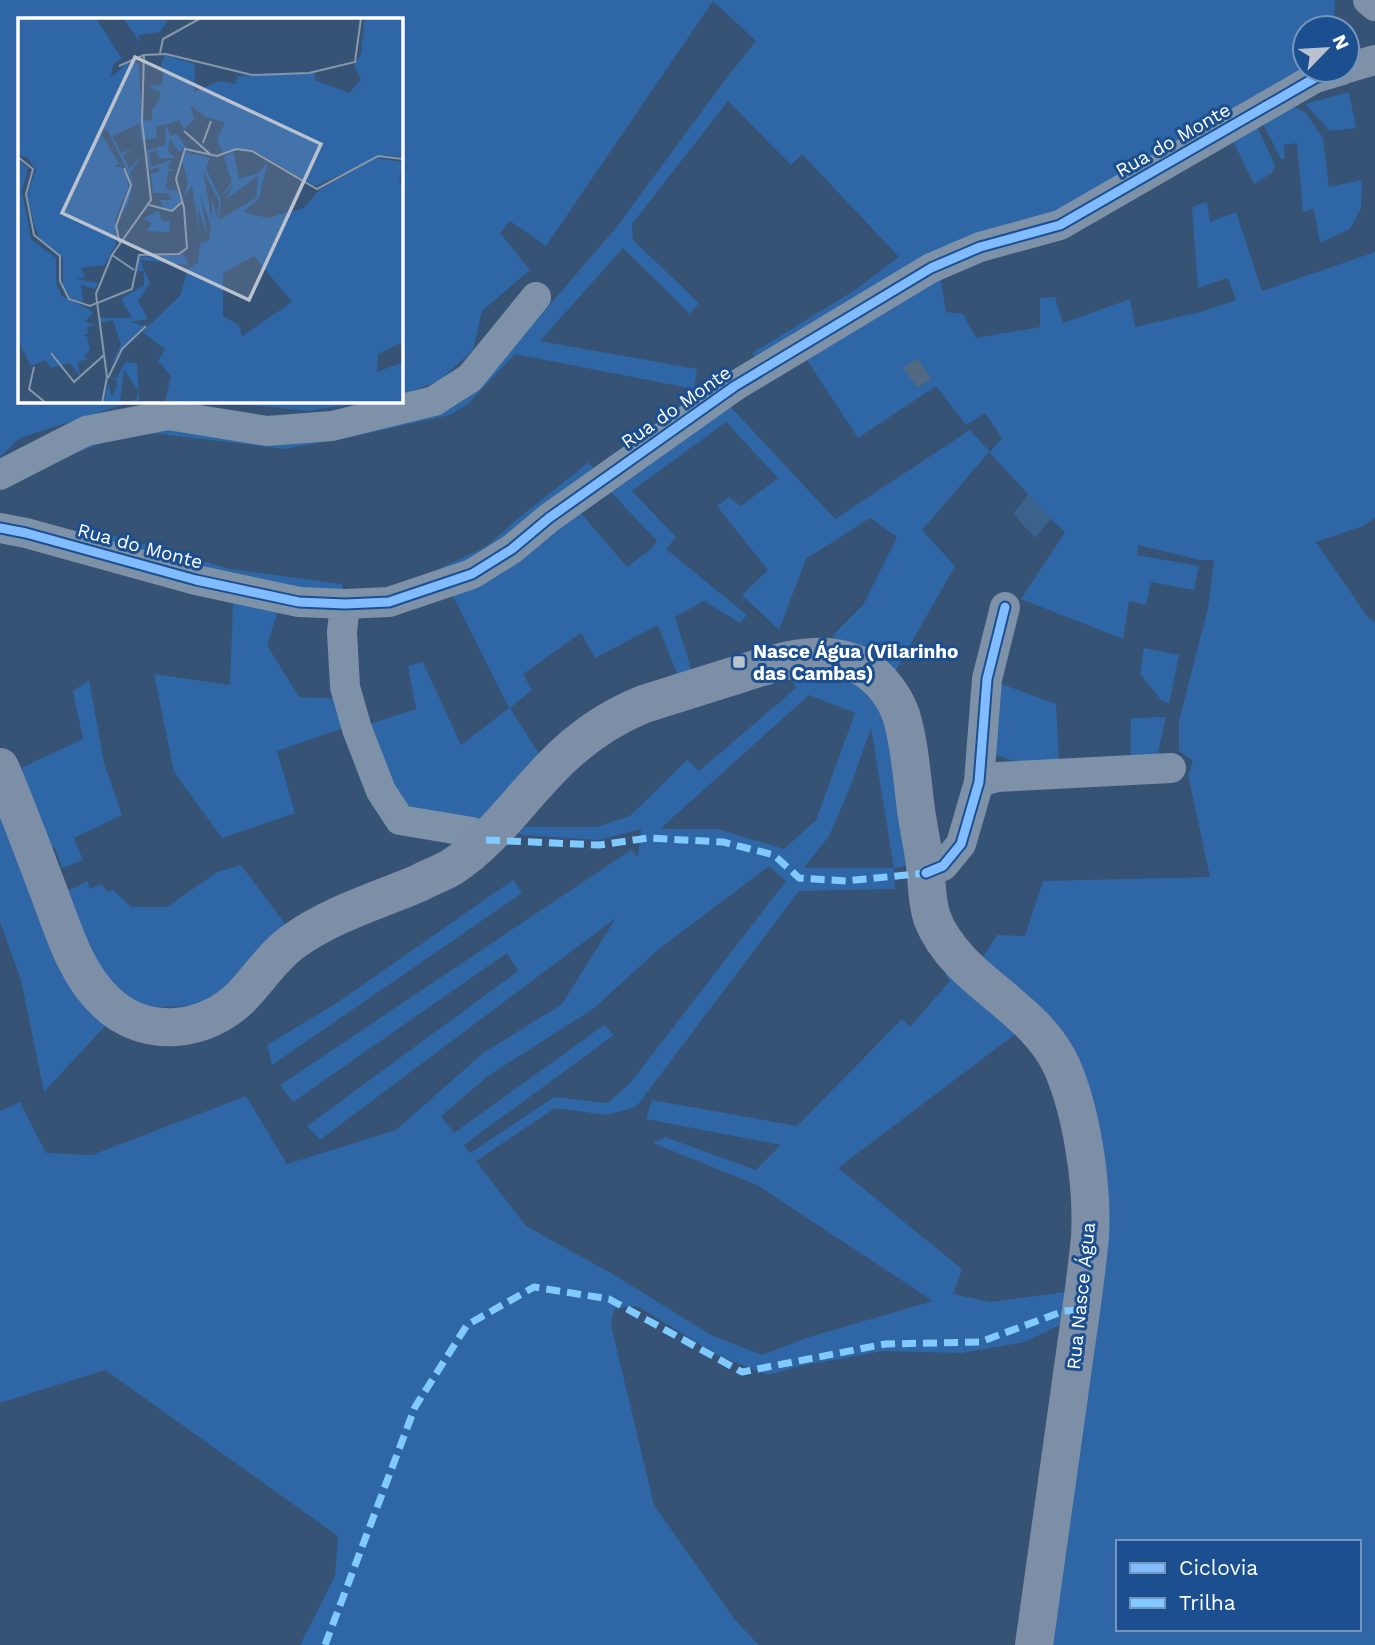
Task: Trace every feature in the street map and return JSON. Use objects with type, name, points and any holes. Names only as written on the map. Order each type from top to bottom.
[{"type":"main road","name":"Rua Nasce Água","points":[[0,767],[69,944],[92,987],[120,1015],[134,1021],[178,1028],[210,1018],[242,997],[276,958],[302,936],[352,909],[449,869],[474,852],[552,766],[582,739],[611,719],[644,704],[795,659],[826,656],[851,662],[874,674],[886,688],[901,714],[926,873],[926,897],[937,929],[944,942],[972,972],[1032,1024],[1049,1044],[1060,1063],[1074,1105],[1086,1164],[1090,1236],[1034,1645]]},
{"type":"street","points":[[1368,0],[1375,6]]},
{"type":"street","name":"Rua do Monte","points":[[0,528],[196,580],[299,602],[389,602],[472,574],[512,549],[549,518],[735,386],[931,268],[980,247],[1060,225],[1305,84]]},
{"type":"street","points":[[0,475],[86,431],[168,415],[267,431],[332,426],[434,401],[470,378],[536,297]]},
{"type":"street","points":[[345,604],[342,632],[345,687],[380,791],[400,820],[472,832],[486,840]]},
{"type":"street","points":[[926,873],[943,866],[961,844],[979,782],[987,679],[1005,607]]},
{"type":"street","points":[[979,782],[997,777],[1171,768]]},
{"type":"shaded area","points":[[0,0],[1335,0],[1334,14],[1291,14],[1291,78],[1103,187],[759,362],[752,353],[855,290],[899,257],[802,154],[791,165],[728,101],[632,224],[633,240],[699,303],[690,314],[623,248],[540,341],[697,369],[694,389],[515,354],[469,403],[450,415],[285,449],[152,433],[105,442],[45,465],[41,459],[151,425],[345,431],[450,409],[464,400],[510,351],[615,229],[756,41],[713,1],[546,246],[510,221],[500,233],[530,270],[482,311],[473,350],[439,381],[402,395],[402,18],[18,18],[18,402],[131,402],[20,438],[0,457]]},
{"type":"shaded area","points":[[1349,92],[1356,128],[1330,131],[1305,104]]},
{"type":"shaded area","points":[[1293,102],[1295,107],[1306,113],[1323,138],[1329,187],[1362,180],[1361,208],[1350,229],[1320,243],[1314,209],[1303,212],[1297,143],[1284,145],[1285,159],[1281,159],[1261,120]]},
{"type":"shaded area","points":[[1251,125],[1258,129],[1275,165],[1272,173],[1254,184],[1231,137]]},
{"type":"shaded area","points":[[1207,202],[1210,222],[1236,212],[1262,291],[1375,252],[1375,518],[1363,526],[1316,542],[1367,616],[1375,622],[1375,1645],[1046,1645],[1099,1162],[981,960],[997,935],[1025,936],[1043,881],[1210,877],[1188,775],[1193,761],[1179,751],[1179,721],[1208,608],[1214,560],[1200,560],[1138,545],[1137,555],[1199,566],[1194,590],[1151,582],[1146,605],[1129,601],[1123,639],[1021,599],[1065,532],[989,452],[922,530],[955,566],[892,677],[832,643],[834,634],[863,605],[897,537],[870,518],[806,559],[779,630],[742,595],[768,570],[717,506],[729,497],[741,506],[778,478],[726,422],[632,491],[676,537],[666,549],[747,615],[740,623],[704,601],[675,617],[693,675],[679,679],[658,625],[595,658],[581,633],[523,674],[532,690],[510,708],[543,760],[488,824],[406,813],[366,725],[416,709],[408,666],[423,662],[461,745],[509,708],[452,594],[579,511],[627,567],[651,549],[657,541],[608,489],[728,404],[835,519],[970,430],[990,452],[1002,438],[985,413],[966,425],[936,386],[858,438],[805,357],[940,274],[946,312],[963,314],[976,338],[1040,327],[1040,298],[1055,297],[1063,323],[1130,299],[1135,327],[1201,312],[1236,300],[1228,278],[1198,288],[1192,207]],"holes":[[[917,359],[931,379],[919,388],[904,368]]]},
{"type":"shaded area","points":[[224,402],[365,402],[308,411]]},
{"type":"shaded area","points":[[589,462],[595,471],[487,553],[411,582],[487,546]]},
{"type":"shaded area","points":[[1028,494],[1051,519],[1035,538],[1013,514]]},
{"type":"shaded area","points":[[87,528],[230,569],[342,584],[343,594],[315,593],[84,539]]},
{"type":"shaded area","points":[[233,602],[279,608],[267,645],[299,697],[341,699],[349,726],[277,751],[295,813],[222,838],[174,772],[154,674],[230,685]]},
{"type":"shaded area","points":[[1144,648],[1179,655],[1169,704],[1161,700],[1140,674]]},
{"type":"shaded area","points":[[811,669],[855,681],[886,716],[906,866],[894,868],[895,889],[799,891],[636,1107],[607,1115],[555,1108],[476,1161],[526,1226],[616,1276],[711,1335],[762,1355],[809,1337],[933,1301],[757,1185],[653,1143],[665,1137],[756,1170],[781,1145],[646,1119],[652,1100],[797,1126],[902,1019],[910,1027],[950,981],[944,974],[956,973],[1022,1029],[838,1168],[962,1269],[953,1294],[991,1302],[1065,1292],[1068,1321],[1025,1342],[962,1353],[883,1351],[768,1375],[717,1355],[636,1306],[614,1309],[611,1325],[654,1505],[735,1620],[759,1645],[300,1645],[335,1576],[338,1536],[105,1370],[0,1403],[0,1111],[20,1102],[46,1153],[92,1155],[246,1096],[287,1164],[396,1130],[483,1053],[562,1004],[616,918],[320,1140],[307,1126],[518,971],[507,953],[293,1102],[280,1085],[631,850],[638,857],[641,829],[599,840],[523,835],[511,827],[596,827],[630,816],[687,760],[699,771],[796,688],[789,674]],"holes":[[[809,695],[855,713],[816,820],[784,849],[718,829],[660,829]],[[871,728],[894,868],[804,868],[829,836]],[[769,866],[786,881],[631,1082],[608,1103],[554,1097],[470,1153],[464,1145],[614,1035],[604,1025],[454,1133],[441,1116],[488,1076],[593,1009],[659,949]]]},
{"type":"shaded area","points":[[89,680],[104,763],[122,815],[74,838],[83,860],[62,868],[55,848],[40,841],[15,784],[23,767],[83,739],[73,691]]},
{"type":"shaded area","points":[[996,682],[1056,704],[1059,764],[1024,765],[994,754]]},
{"type":"shaded area","points":[[1166,717],[1156,762],[1130,763],[1131,718]]},
{"type":"shaded area","points":[[0,797],[107,1024],[44,1092],[21,980],[0,922]]},
{"type":"shaded area","points":[[241,865],[289,929],[237,982],[202,1006],[151,1007],[125,997],[86,955],[69,890],[88,881],[89,889],[102,884],[107,892],[113,890],[131,907],[167,907],[217,872]]},
{"type":"shaded area","points":[[513,880],[522,893],[272,1065],[267,1045],[338,1002]]},
{"type":"building","points":[[917,358],[931,379],[918,388],[903,368]]},
{"type":"marked path","points":[[486,840],[599,845],[648,838],[723,842],[774,855],[799,878],[846,881],[926,873]]},
{"type":"marked path","points":[[325,1645],[415,1407],[467,1325],[534,1287],[609,1299],[742,1372],[885,1344],[980,1342],[1064,1311],[1081,1310]]},
{"type":"cycle path","points":[[0,528],[196,580],[299,602],[389,602],[472,574],[512,549],[549,518],[735,386],[931,268],[980,247],[1060,225],[1305,84]]},
{"type":"cycle path","points":[[926,873],[943,866],[961,844],[979,782],[987,679],[1005,607]]},
{"type":"place","name":"Nasce Água (Vilarinho das Cambas)","points":[[739,662]]}]
